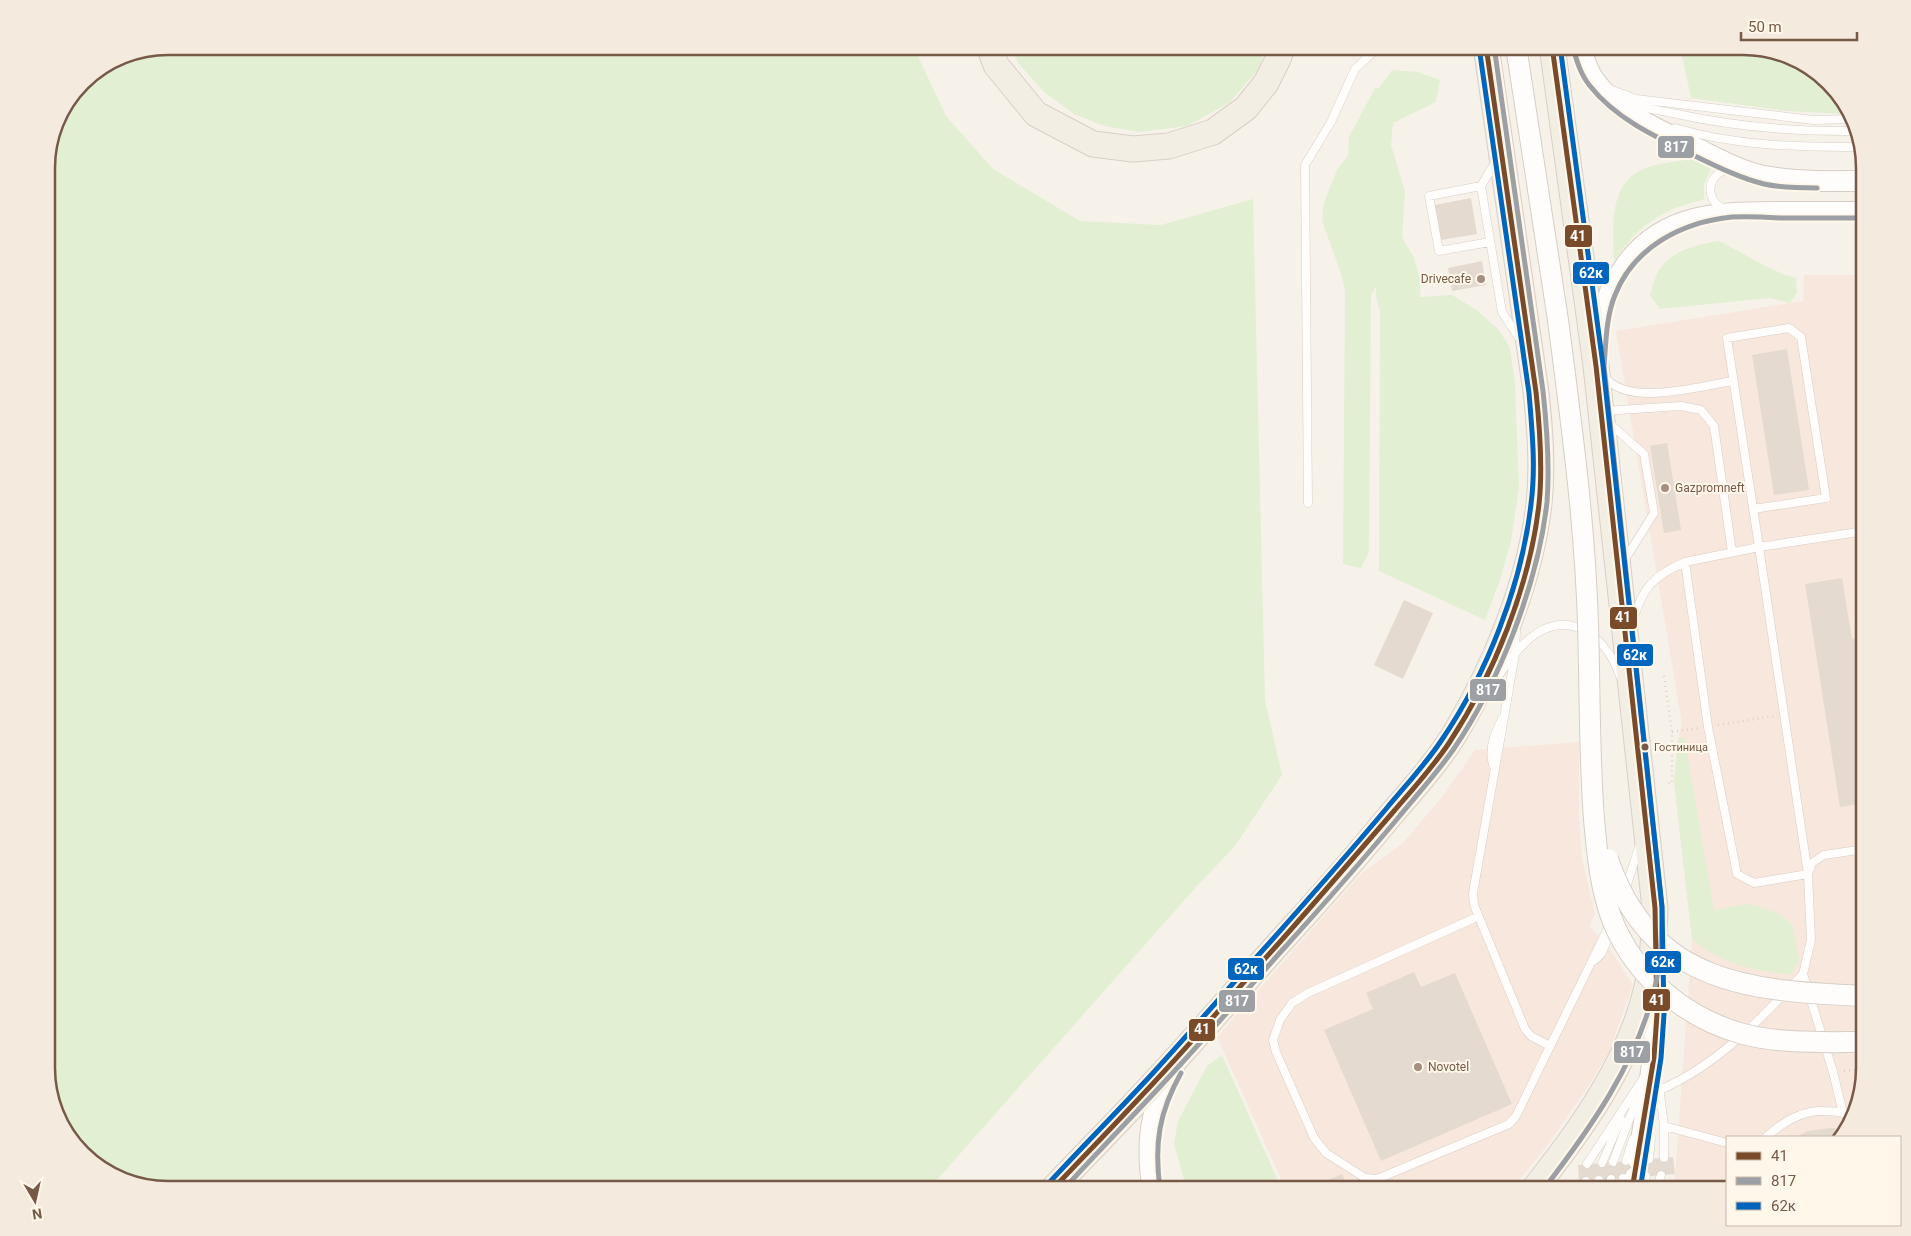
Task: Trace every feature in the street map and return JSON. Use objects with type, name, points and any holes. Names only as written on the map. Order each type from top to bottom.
[{"type":"main road","points":[[992,55],[996,65],[1036,114],[1093,144],[1133,149],[1169,146],[1213,132],[1246,108],[1261,90],[1280,55]]},
{"type":"main road","points":[[1060,1181],[1184,1049],[1344,871],[1427,772],[1453,736],[1474,700],[1498,647],[1519,591],[1535,531],[1541,469],[1540,438],[1530,354],[1487,55]]},
{"type":"main road","points":[[1540,1181],[1575,1134],[1620,1059],[1637,1019],[1647,988],[1655,908],[1596,366],[1553,55]]},
{"type":"street","points":[[1517,55],[1558,320],[1575,460],[1588,621],[1592,796],[1598,860],[1605,896],[1613,921],[1632,956],[1654,983],[1692,1013],[1718,1026],[1744,1034],[1775,1039],[1856,1042]]},
{"type":"street","points":[[1583,55],[1587,68],[1599,86],[1616,104],[1634,116],[1738,169],[1768,177],[1814,181],[1856,181]]},
{"type":"street","points":[[1596,366],[1601,318],[1607,292],[1618,271],[1632,253],[1647,239],[1662,229],[1696,216],[1730,210],[1856,210]]},
{"type":"street","points":[[1592,796],[1603,845],[1615,881],[1630,908],[1648,931],[1674,953],[1707,973],[1755,988],[1783,992],[1856,996]]},
{"type":"street","points":[[1635,1176],[1653,1076],[1657,1014],[1655,908]]},
{"type":"street","points":[[1152,1181],[1149,1149],[1152,1122],[1157,1103],[1184,1049]]},
{"type":"street","points":[[1076,1181],[1118,1120]]},
{"type":"lane","points":[[1308,503],[1305,165],[1331,122],[1355,69],[1370,55]]},
{"type":"lane","points":[[1599,86],[1636,100],[1813,120],[1845,119]]},
{"type":"lane","points":[[1599,86],[1633,105],[1699,119],[1826,132],[1849,131]]},
{"type":"lane","points":[[1634,116],[1698,135],[1749,143],[1802,147],[1854,147]]},
{"type":"lane","points":[[1501,153],[1481,186],[1502,312],[1530,354]]},
{"type":"lane","points":[[1730,210],[1719,207],[1712,200],[1710,192],[1715,178],[1720,172],[1738,169]]},
{"type":"lane","points":[[1481,186],[1429,196],[1439,251],[1490,242]]},
{"type":"lane","points":[[1680,221],[1739,217],[1856,217]]},
{"type":"lane","points":[[1653,1076],[1680,1081],[1734,1042],[1763,1017],[1802,974],[1810,940],[1808,874],[1727,338],[1789,328],[1801,337],[1826,498],[1753,509]]},
{"type":"lane","points":[[1596,366],[1607,380],[1620,388],[1637,393],[1662,392],[1734,381]]},
{"type":"lane","points":[[1601,414],[1681,406],[1701,410],[1714,426],[1732,552]]},
{"type":"lane","points":[[1601,414],[1644,454],[1654,514],[1618,571]]},
{"type":"lane","points":[[1627,643],[1638,602],[1649,585],[1664,571],[1685,562],[1732,552],[1856,532]]},
{"type":"lane","points":[[1685,562],[1708,727],[1737,874],[1754,883],[1808,874]]},
{"type":"lane","points":[[1519,591],[1515,654],[1473,893],[1477,917],[1525,1029],[1531,1036],[1550,1046]]},
{"type":"lane","points":[[1453,736],[1515,654],[1532,637],[1550,628],[1575,626],[1588,632],[1600,641],[1610,654],[1618,670],[1634,718]]},
{"type":"lane","points":[[1620,902],[1636,862],[1644,812]]},
{"type":"lane","points":[[1808,874],[1812,863],[1824,856],[1856,851]]},
{"type":"lane","points":[[1477,917],[1308,994],[1292,1003],[1280,1020],[1273,1040],[1276,1052],[1314,1138],[1326,1153],[1365,1178],[1377,1180],[1509,1124],[1516,1116],[1616,912]]},
{"type":"lane","points":[[1802,974],[1847,1112]]},
{"type":"lane","points":[[1587,1164],[1629,1099],[1653,1076]]},
{"type":"lane","points":[[1653,1076],[1664,1126],[1664,1158]]},
{"type":"lane","points":[[1614,1162],[1653,1076]]},
{"type":"lane","points":[[1602,1163],[1629,1099]]},
{"type":"lane","points":[[1767,1136],[1787,1120],[1803,1114],[1822,1110],[1846,1113]]},
{"type":"lane","points":[[1664,1126],[1726,1142]]},
{"type":"lane","points":[[1774,1131],[1780,1136]]},
{"type":"lane","points":[[1659,1181],[1661,1175]]},
{"type":"path","points":[[1664,676],[1672,732],[1672,783],[1668,783]]},
{"type":"path","points":[[1672,732],[1784,714]]},
{"type":"path","points":[[1833,1072],[1856,1070]]},
{"type":"shaded area","points":[[1804,275],[1856,275],[1856,1068],[1854,1090],[1850,1105],[1833,1136],[1726,1136],[1726,1181],[1675,1181],[1692,939],[1674,781],[1678,739],[1682,724],[1616,331],[1803,301]]},
{"type":"shaded area","points":[[1579,742],[1579,819],[1582,859],[1595,914],[1589,926],[1608,946],[1633,985],[1609,1052],[1590,1084],[1546,1147],[1518,1181],[1282,1181],[1217,1037],[1362,873],[1402,844],[1442,797],[1475,750]]},
{"type":"green space","points":[[168,55],[917,55],[946,116],[993,169],[1080,221],[1161,225],[1253,199],[1265,700],[1282,775],[1235,846],[1197,886],[936,1181],[168,1181],[131,1175],[105,1162],[83,1143],[70,1125],[59,1098],[55,1076],[55,160],[61,131],[74,105],[88,88],[111,70],[138,59]]},
{"type":"green space","points":[[1014,55],[1263,55],[1258,70],[1229,103],[1187,126],[1140,132],[1104,126],[1074,114],[1044,92],[1018,63]]},
{"type":"green space","points":[[1682,55],[1758,56],[1780,61],[1812,78],[1833,99],[1842,114],[1787,111],[1691,98]]},
{"type":"green space","points":[[1392,70],[1418,72],[1440,80],[1436,102],[1393,123],[1391,145],[1405,191],[1402,237],[1414,258],[1421,282],[1420,297],[1452,295],[1478,311],[1499,330],[1510,348],[1515,384],[1519,487],[1511,541],[1500,580],[1485,620],[1379,571],[1380,312],[1376,297],[1376,286],[1371,295],[1369,552],[1361,568],[1343,564],[1345,290],[1341,273],[1322,221],[1324,202],[1337,170],[1348,155],[1349,137],[1375,88],[1379,88]]},
{"type":"green space","points":[[1691,159],[1712,167],[1704,184],[1704,199],[1675,208],[1646,225],[1625,246],[1614,262],[1613,223],[1615,210],[1623,187],[1630,177],[1641,170],[1659,164]]},
{"type":"green space","points":[[1719,241],[1766,266],[1796,278],[1797,293],[1790,303],[1770,298],[1660,309],[1650,295],[1653,284],[1663,265],[1670,258],[1684,250],[1701,244]]},
{"type":"green space","points":[[1684,737],[1714,910],[1747,904],[1781,915],[1793,926],[1799,960],[1791,974],[1764,971],[1738,965],[1714,954],[1692,939],[1674,781],[1678,739]]},
{"type":"green space","points":[[1222,1055],[1278,1181],[1184,1181],[1174,1144],[1178,1121],[1207,1066]]},
{"type":"building","points":[[1471,198],[1477,234],[1441,240],[1435,205]]},
{"type":"building","points":[[1482,261],[1486,285],[1452,291],[1448,268]]},
{"type":"building","points":[[1787,349],[1809,490],[1774,495],[1752,355]]},
{"type":"building","name":"Gazpromneft","points":[[1667,443],[1681,530],[1664,533],[1650,446]]},
{"type":"building","points":[[1842,578],[1852,639],[1856,638],[1856,804],[1840,807],[1805,584]]},
{"type":"building","points":[[1404,600],[1433,613],[1403,679],[1374,665]]},
{"type":"building","name":"Novotel","points":[[1414,972],[1421,987],[1455,973],[1512,1104],[1381,1161],[1324,1030],[1373,1009],[1366,993]]},
{"type":"building","points":[[1838,1129],[1833,1136],[1798,1136],[1808,1131]]},
{"type":"building","points":[[1673,1157],[1675,1174],[1579,1181],[1578,1165]]},
{"type":"building","points":[[1342,1174],[1345,1181],[1326,1181]]},
{"type":"transit line","name":"62к","points":[[1051,1181],[1168,1056],[1330,874],[1422,767],[1458,715],[1487,658],[1500,627],[1520,565],[1526,534],[1531,504],[1533,448],[1529,393],[1480,55]]},
{"type":"transit line","name":"41","points":[[1061,1181],[1189,1044],[1430,769],[1465,717],[1481,688],[1508,628],[1527,566],[1539,504],[1541,476],[1539,420],[1487,55]]},
{"type":"transit line","name":"817","points":[[1072,1181],[1165,1082],[1342,883],[1433,776],[1453,750],[1486,695],[1514,632],[1535,566],[1542,533],[1547,502],[1548,460],[1543,391],[1495,55]]},
{"type":"transit line","name":"41","points":[[1553,55],[1596,366],[1655,908],[1657,1014],[1654,1057],[1633,1181]]},
{"type":"transit line","name":"62к","points":[[1561,55],[1603,365],[1662,907],[1664,1014],[1661,1058],[1641,1181]]},
{"type":"transit line","name":"817","points":[[1575,55],[1587,82],[1601,98],[1625,118],[1668,143],[1746,179],[1777,186],[1817,188]]},
{"type":"transit line","name":"817","points":[[1550,1181],[1578,1143],[1610,1094],[1637,1042],[1655,987],[1661,947],[1662,907],[1604,366],[1607,330],[1612,303],[1623,278],[1634,263],[1662,240],[1678,231],[1695,225],[1732,217],[1856,218]]},
{"type":"transit line","name":"817","points":[[1159,1181],[1158,1143],[1160,1129],[1168,1101],[1181,1073]]},
{"type":"place","name":"Drivecafe","points":[[1481,279]]},
{"type":"place","name":"Gazpromneft","points":[[1665,488]]},
{"type":"place","name":"Гостиница","points":[[1645,747]]},
{"type":"place","name":"Novotel","points":[[1418,1067]]}]
